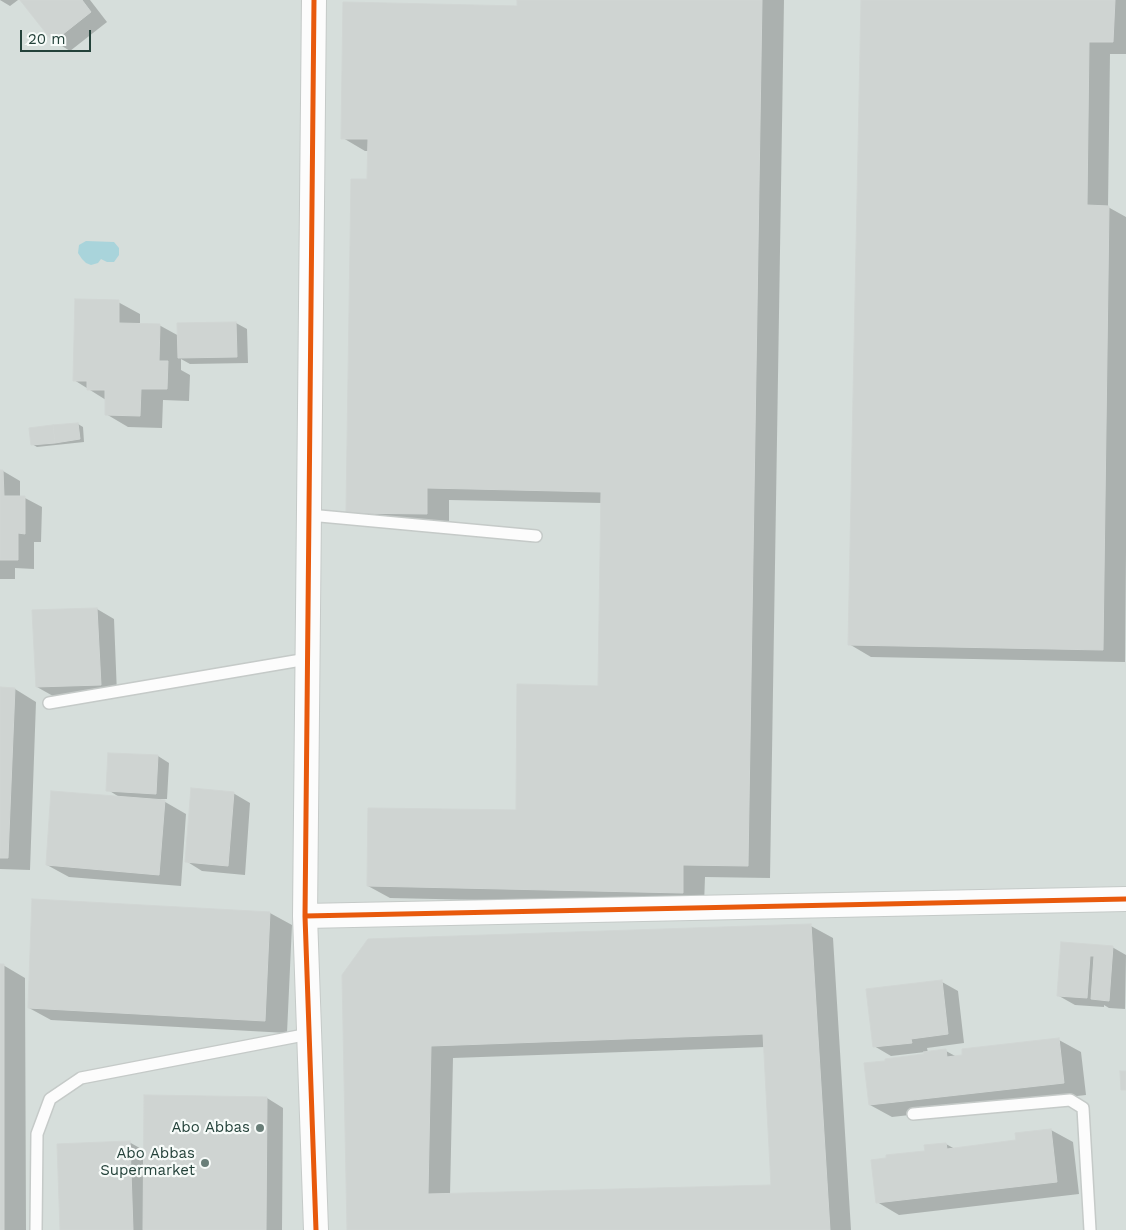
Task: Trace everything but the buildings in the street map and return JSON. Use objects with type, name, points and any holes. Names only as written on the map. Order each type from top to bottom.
[{"type":"street","points":[[314,0],[305,916],[316,1230]]},
{"type":"street","points":[[305,916],[1126,899]]},
{"type":"lane","points":[[309,515],[536,536]]},
{"type":"lane","points":[[49,703],[307,659]]},
{"type":"lane","points":[[36,1230],[36,1134],[50,1099],[80,1078],[309,1034]]},
{"type":"lane","points":[[913,1114],[1070,1100],[1083,1108],[1090,1230]]},
{"type":"shaded area","points":[[0,0],[1126,0],[1126,1230],[0,1230]]},
{"type":"water","points":[[86,241],[114,242],[119,248],[119,255],[114,262],[107,262],[101,259],[98,263],[91,265],[86,263],[78,253],[79,245]]},
{"type":"cycle path","points":[[314,0],[305,916],[316,1230]]},
{"type":"cycle path","points":[[305,916],[1126,899]]},
{"type":"place","name":"Abo Abbas","points":[[260,1128]]},
{"type":"place","name":"Abo Abbas Supermarket","points":[[205,1163]]}]
